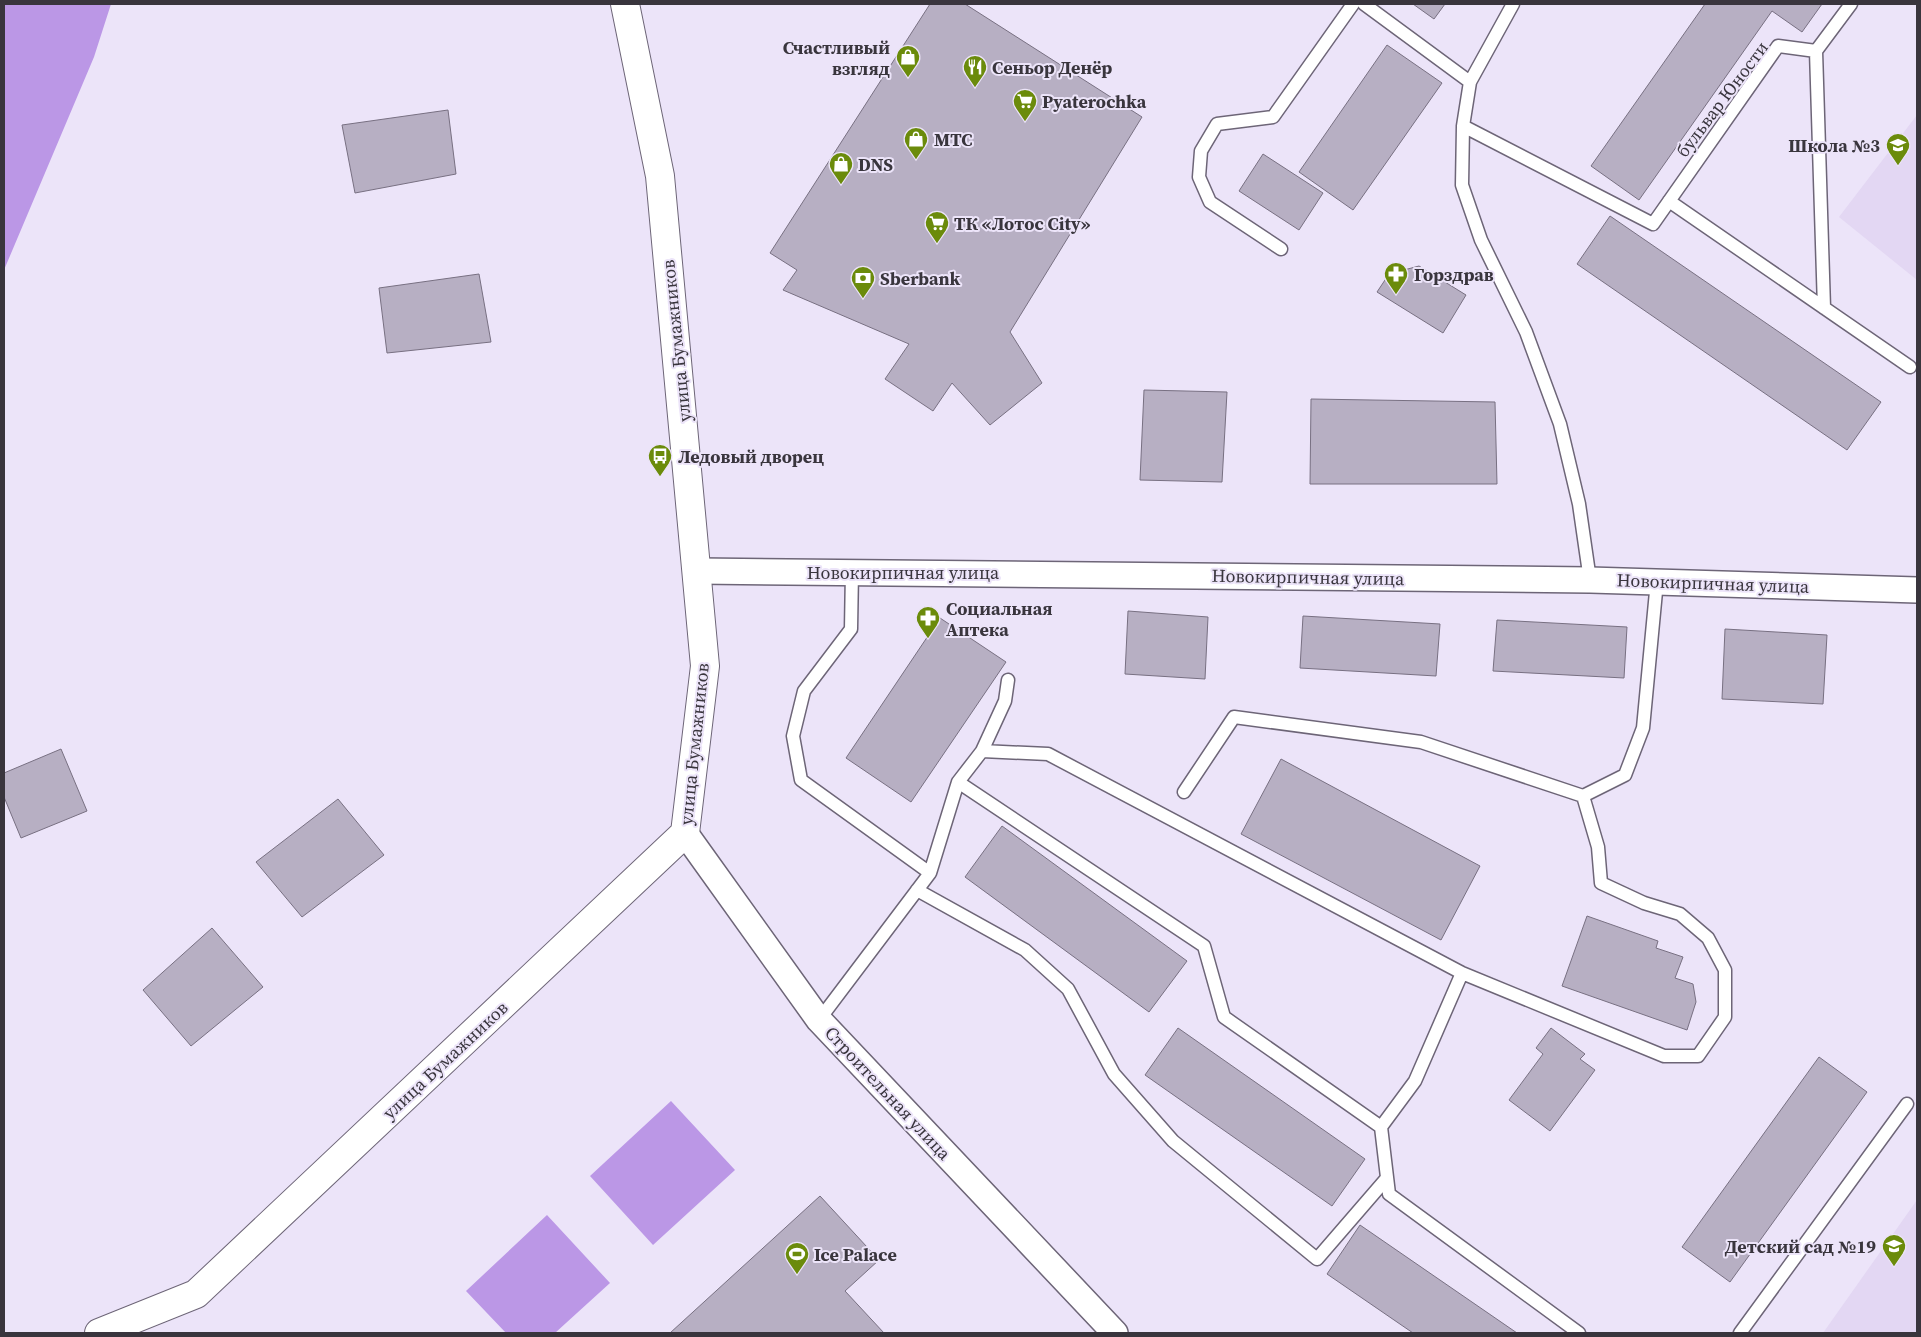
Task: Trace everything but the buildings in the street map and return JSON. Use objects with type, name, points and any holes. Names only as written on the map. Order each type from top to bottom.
[{"type":"street","name":"улица Бумажников","points":[[99,1333],[196,1294],[685,833],[705,666],[698,571],[660,176],[625,4]]},
{"type":"street","name":"Новокирпичная улица","points":[[698,571],[1657,581],[1917,590]]},
{"type":"street","name":"Строительная улица","points":[[685,833],[819,1020],[1115,1333]]},
{"type":"lane","points":[[1281,249],[1210,202],[1199,177],[1201,150],[1216,124],[1273,117],[1353,4]]},
{"type":"lane","points":[[1364,4],[1470,82]]},
{"type":"lane","points":[[1513,4],[1470,82],[1463,126],[1462,185],[1481,240],[1526,332],[1560,424],[1579,504],[1590,580]]},
{"type":"lane","points":[[1824,308],[1816,52],[1852,4]]},
{"type":"lane","name":"бульвар Юности","points":[[1463,126],[1653,224],[1778,46],[1816,52]]},
{"type":"lane","points":[[1669,201],[1910,367]]},
{"type":"lane","points":[[852,572],[850,629],[804,691],[793,736],[801,780],[930,873]]},
{"type":"lane","points":[[1184,792],[1234,718],[1421,742],[1583,796],[1625,775],[1643,728],[1657,581]]},
{"type":"lane","points":[[819,1020],[930,873],[958,782],[982,751],[1005,701],[1008,680]]},
{"type":"lane","points":[[982,751],[1048,754],[1462,973],[1664,1056],[1698,1056],[1725,1017],[1725,970],[1708,938],[1680,914],[1644,903],[1601,883],[1598,847],[1583,796]]},
{"type":"lane","points":[[958,782],[1204,946],[1224,1017],[1381,1127]]},
{"type":"lane","points":[[917,890],[1025,950],[1068,989],[1114,1074],[1173,1141],[1317,1259],[1387,1178]]},
{"type":"lane","points":[[1462,973],[1415,1081],[1381,1127],[1389,1194],[1579,1333]]},
{"type":"lane","points":[[1740,1333],[1907,1104]]},
{"type":"shaded area","points":[[4,4],[111,4],[94,57],[4,270]]},
{"type":"shaded area","name":"Школа №3","points":[[1917,115],[1917,280],[1839,217]]},
{"type":"shaded area","points":[[671,1101],[735,1170],[653,1245],[590,1176]]},
{"type":"shaded area","name":"Детский сад №19","points":[[1917,1200],[1917,1333],[1823,1333]]},
{"type":"shaded area","points":[[547,1215],[610,1283],[555,1333],[506,1333],[466,1291]]},
{"type":"place","name":"Счастливый взгляд","points":[[908,78]]},
{"type":"place","name":"Сеньор Денёр","points":[[975,88]]},
{"type":"place","name":"Pyaterochka","points":[[1025,122]]},
{"type":"place","name":"МТС","points":[[916,160]]},
{"type":"place","name":"Школа №3","points":[[1898,166]]},
{"type":"place","name":"DNS","points":[[841,185]]},
{"type":"place","name":"ТК «Лотос City»","points":[[937,244]]},
{"type":"place","name":"Горздрав","points":[[1396,295]]},
{"type":"place","name":"Sberbank","points":[[863,299]]},
{"type":"place","name":"Ледовый дворец","points":[[660,477]]},
{"type":"place","name":"Социальная Аптека","points":[[928,639]]},
{"type":"place","name":"Детский сад №19","points":[[1894,1267]]},
{"type":"place","name":"Ice Palace","points":[[797,1275]]}]
